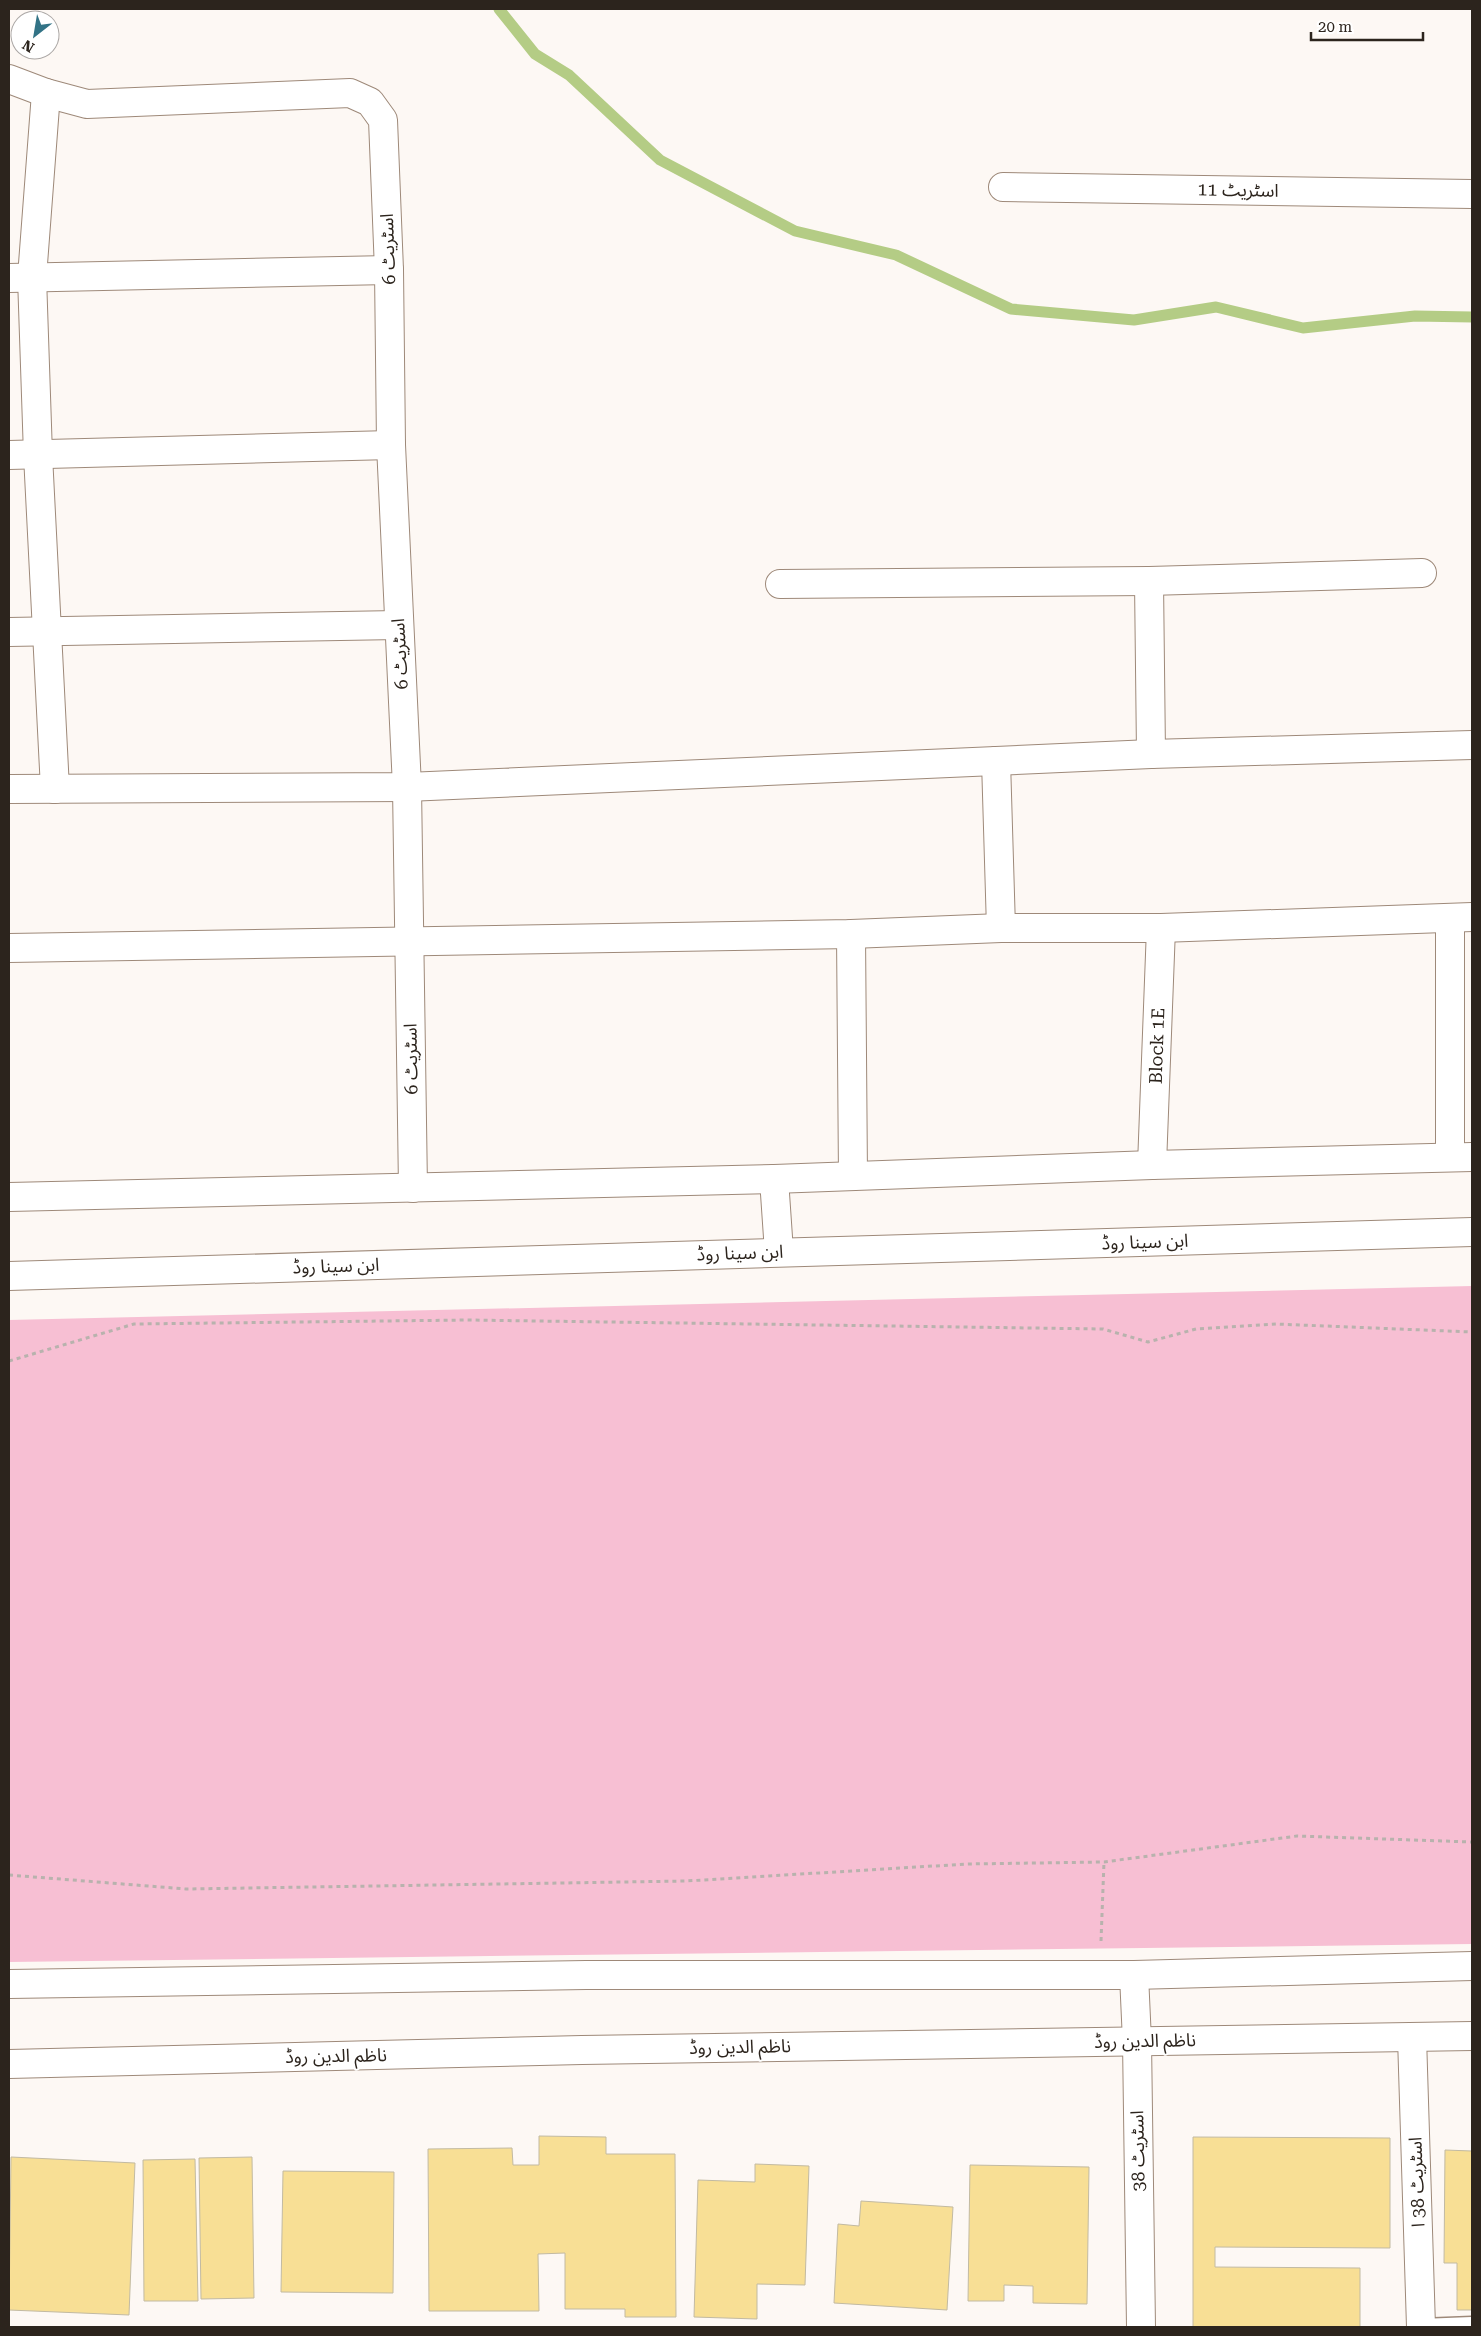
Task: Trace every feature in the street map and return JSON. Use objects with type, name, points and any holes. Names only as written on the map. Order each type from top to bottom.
[{"type":"street","points":[[9,80],[46,93],[20,278],[38,455],[55,789]]},
{"type":"street","name":"اسٹریٹ 6","points":[[46,93],[87,104],[350,94],[370,102],[383,120],[389,270],[390,446],[406,787],[410,940],[412,1188]]},
{"type":"street","name":"اسٹریٹ 11","points":[[1003,187],[1472,194]]},
{"type":"street","points":[[20,278],[389,270]]},
{"type":"street","points":[[9,455],[390,446]]},
{"type":"street","points":[[780,584],[1149,581],[1422,573]]},
{"type":"street","points":[[1149,581],[1150,754]]},
{"type":"street","points":[[9,632],[398,625]]},
{"type":"street","points":[[9,789],[406,787],[1150,754],[1472,745]]},
{"type":"street","points":[[996,761],[1001,928]]},
{"type":"street","points":[[9,948],[851,934],[1001,928],[1162,928],[1461,918],[1461,1157],[1152,1165],[774,1179],[9,1197]]},
{"type":"street","name":"Block 1E","points":[[1152,1165],[1162,928]]},
{"type":"street","points":[[851,934],[853,1176]]},
{"type":"street","points":[[774,1179],[779,1252]]},
{"type":"street","name":"ابن سینا روڈ","points":[[9,1276],[1472,1232]]},
{"type":"street","points":[[9,1984],[586,1975],[1134,1975],[1472,1966]]},
{"type":"street","name":"اسٹریٹ 38","points":[[1134,1975],[1137,2041],[1141,2327]]},
{"type":"street","name":"ناظم الدین روڈ","points":[[9,2064],[582,2050],[1472,2036]]},
{"type":"street","name":"اسٹریٹ 38 ا","points":[[1412,2037],[1421,2327]]},
{"type":"lane","name":"اسٹریٹ 38 ا","points":[[1421,2327],[1472,2325]]},
{"type":"path","points":[[9,1361],[134,1324],[467,1320],[1083,1329],[1103,1330],[1148,1342],[1196,1329],[1276,1324],[1472,1332]]},
{"type":"path","points":[[9,1875],[186,1889],[686,1881],[968,1864],[1104,1862],[1297,1836],[1472,1842]]},
{"type":"path","points":[[1100,1974],[1104,1862]]},
{"type":"shaded area","points":[[1472,1286],[1472,1944],[9,1962],[9,1320]]},
{"type":"building","points":[[539,2136],[606,2137],[606,2154],[675,2154],[676,2317],[625,2317],[625,2309],[565,2309],[565,2253],[538,2254],[539,2311],[429,2311],[428,2149],[512,2148],[513,2165],[539,2165]]},
{"type":"building","points":[[1193,2137],[1390,2138],[1390,2248],[1215,2247],[1215,2267],[1360,2268],[1360,2327],[1193,2327]]},
{"type":"building","points":[[1445,2150],[1472,2151],[1472,2310],[1457,2310],[1457,2263],[1444,2263]]},
{"type":"building","points":[[11,2157],[135,2163],[129,2315],[9,2310]]},
{"type":"building","points":[[252,2157],[254,2298],[201,2299],[199,2158]]},
{"type":"building","points":[[195,2159],[198,2301],[144,2301],[143,2160]]},
{"type":"building","points":[[755,2164],[809,2166],[805,2285],[757,2284],[757,2319],[694,2317],[698,2180],[755,2182]]},
{"type":"building","points":[[970,2165],[1089,2167],[1087,2304],[1033,2303],[1033,2286],[1004,2285],[1004,2301],[968,2301]]},
{"type":"building","points":[[283,2171],[394,2172],[393,2293],[281,2292]]},
{"type":"building","points":[[861,2201],[953,2207],[947,2310],[834,2303],[838,2224],[859,2226]]},
{"type":"waterway","points":[[499,9],[535,54],[569,75],[660,160],[795,231],[896,255],[1011,309],[1134,320],[1216,307],[1303,328],[1415,316],[1472,317]]}]
